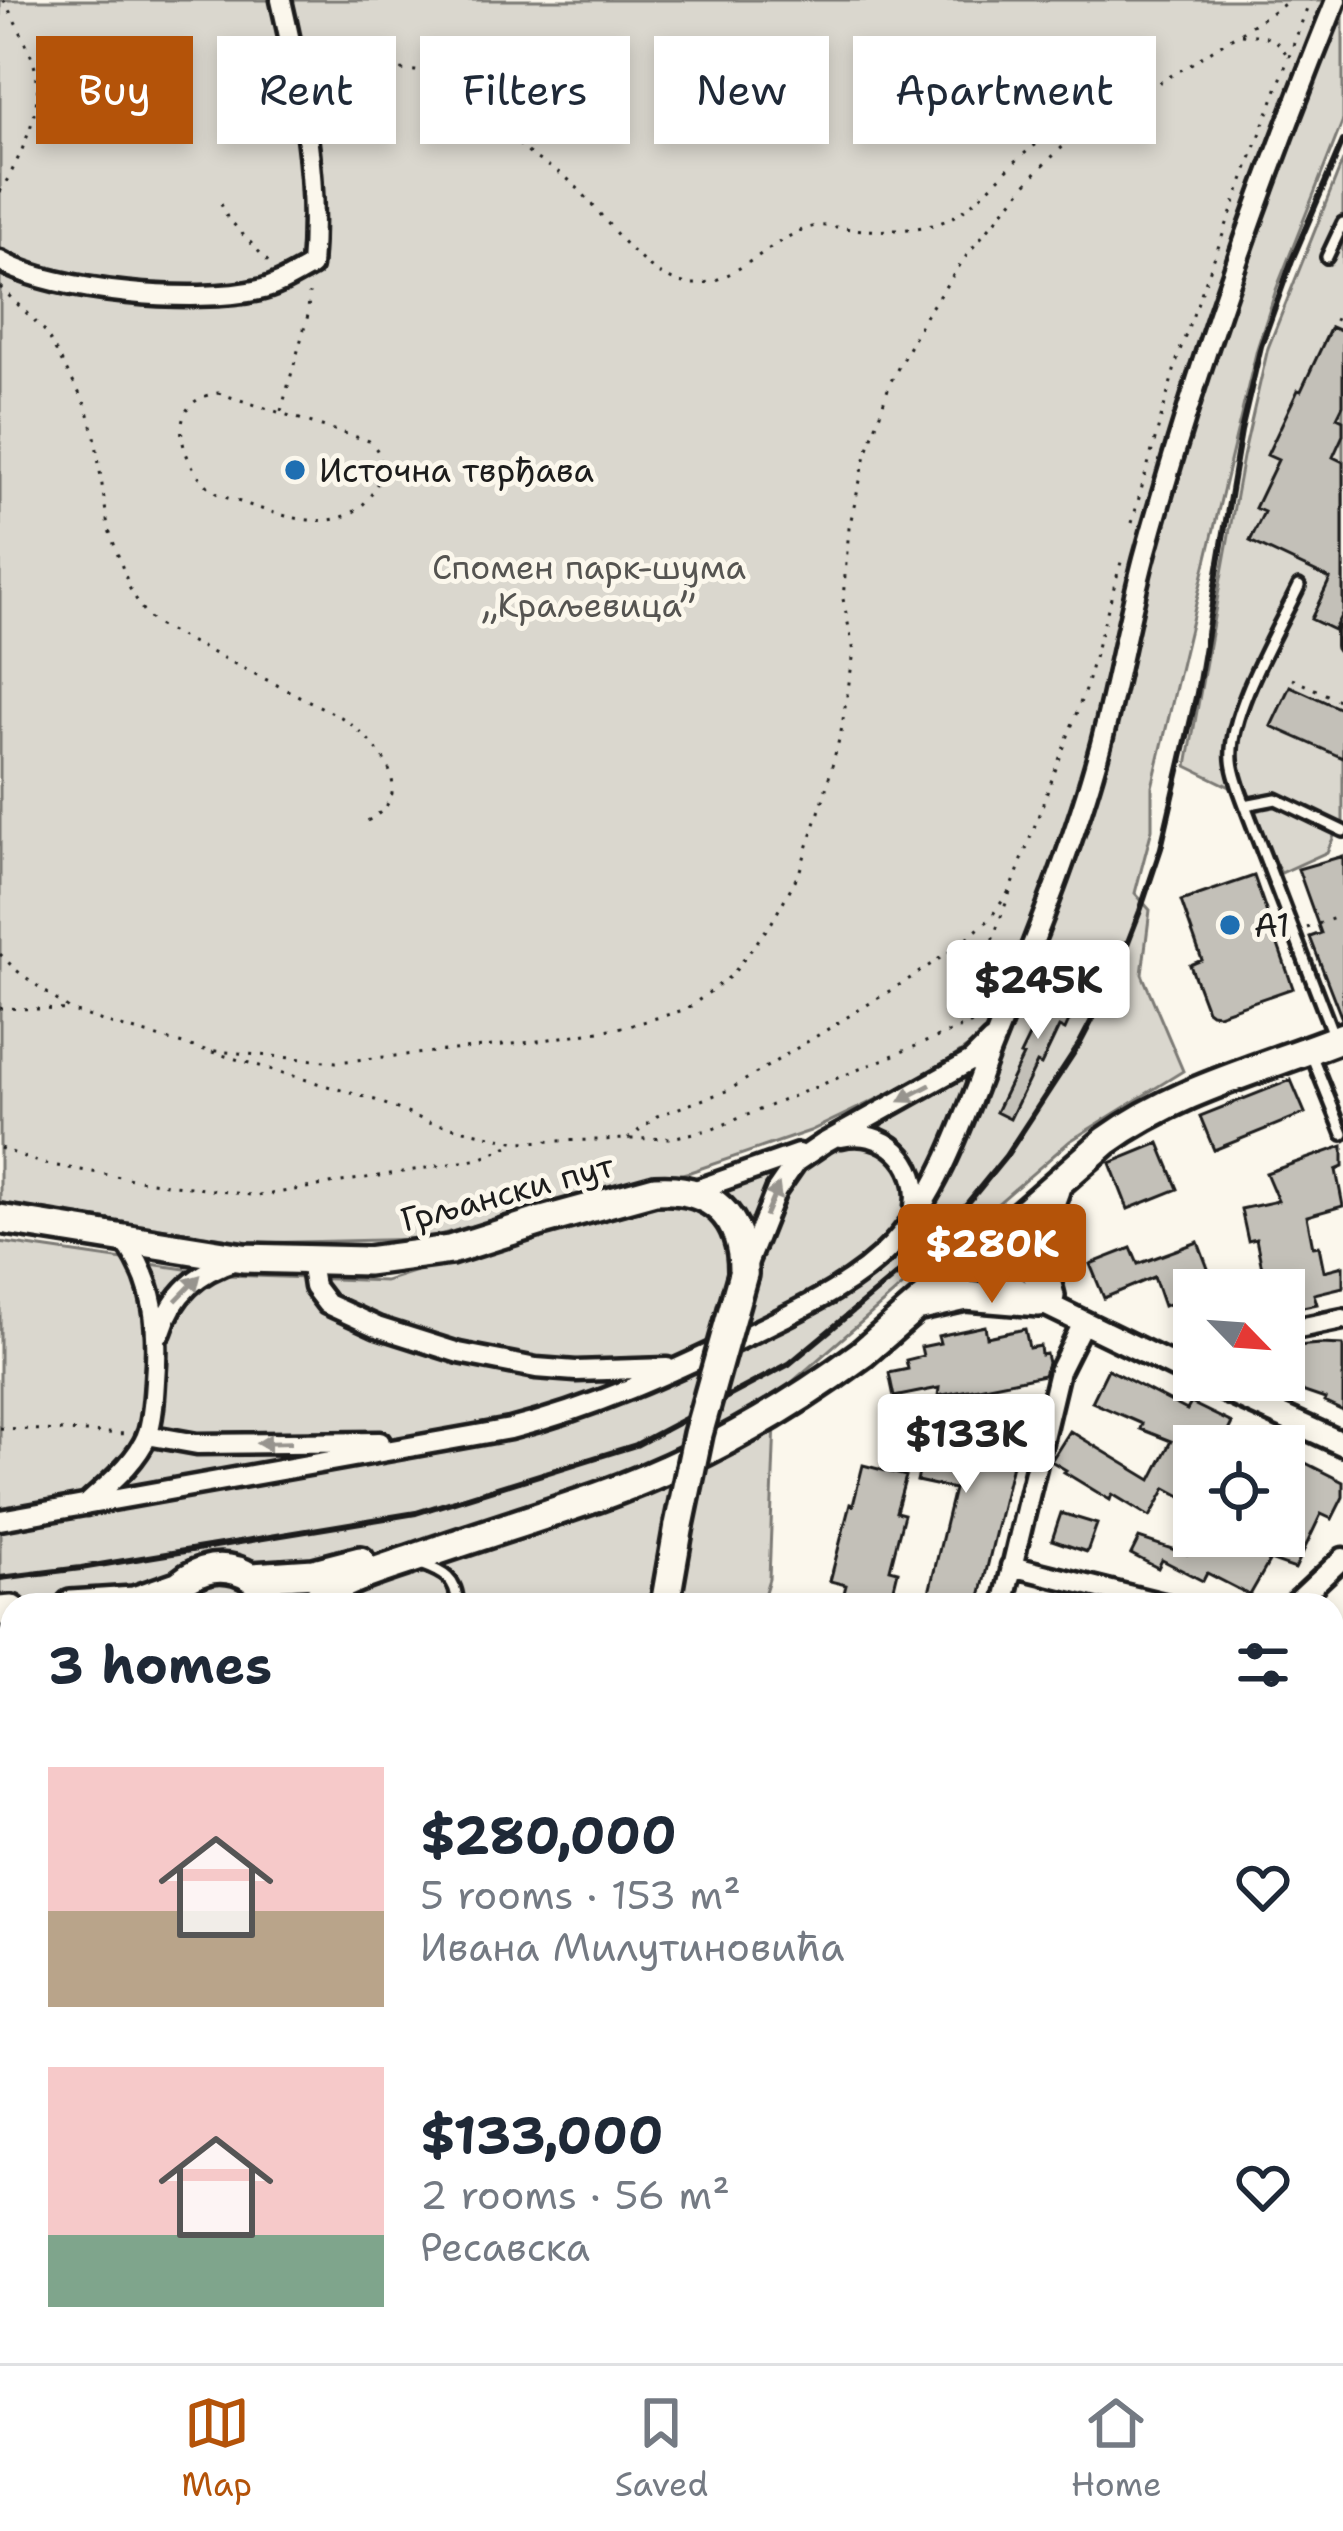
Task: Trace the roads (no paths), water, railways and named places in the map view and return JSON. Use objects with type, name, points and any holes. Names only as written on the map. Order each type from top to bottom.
[{"type":"main road","points":[[328,1593],[357,1576],[650,1477],[743,1432],[840,1371],[1106,1141],[1146,1114],[1187,1094],[1329,1042]]},
{"type":"main road","points":[[917,1307],[966,1296],[1049,1302],[1041,1231],[1058,1183]]},
{"type":"main road","name":"Грљански пут","points":[[0,1219],[242,1258],[386,1260],[433,1253],[655,1190],[690,1192]]},
{"type":"main road","points":[[667,1593],[698,1434],[743,1274],[741,1240],[730,1218],[714,1203],[690,1192]]},
{"type":"main road","points":[[252,1577],[314,1573],[511,1525]]},
{"type":"main road","points":[[172,1593],[190,1576],[210,1569],[231,1569],[252,1577],[267,1593]]},
{"type":"street","points":[[0,261],[58,282],[194,295],[262,290],[310,266],[315,207],[307,129],[281,0]]},
{"type":"street","points":[[0,1520],[548,1419],[678,1368],[788,1315],[850,1280],[886,1251],[913,1217],[946,1158],[1079,816],[1144,559],[1218,311],[1336,0]]},
{"type":"street","points":[[743,1274],[782,1180],[796,1162],[971,1061],[998,1033]]},
{"type":"street","points":[[690,1192],[858,1134],[894,1147],[909,1165],[916,1181],[913,1217]]},
{"type":"street","points":[[86,1505],[124,1469],[147,1435],[153,1406],[158,1342],[147,1277],[124,1240]]},
{"type":"street","points":[[988,1245],[1019,1257],[1032,1270],[1049,1302],[1173,1367]]},
{"type":"street","points":[[158,1342],[169,1311],[186,1287],[206,1270],[242,1258]]},
{"type":"street","points":[[310,1261],[314,1287],[327,1304],[376,1327],[459,1353],[536,1369],[678,1368]]},
{"type":"street","points":[[1305,1327],[1343,1319]]},
{"type":"street","points":[[1005,1593],[1059,1371],[1083,1323]]},
{"type":"street","points":[[1249,1401],[1343,1444]]},
{"type":"street","points":[[147,1435],[197,1444],[433,1441]]},
{"type":"street","points":[[1306,1593],[1343,1558]]},
{"type":"street","points":[[1011,1566],[1120,1593]]},
{"type":"lane","points":[[1327,257],[1343,223]]},
{"type":"lane","points":[[1299,586],[1248,695],[1237,724],[1232,760],[1329,1042],[1343,1134]]},
{"type":"lane","points":[[1343,632],[1343,646]]},
{"type":"lane","points":[[1245,805],[1276,799],[1343,831]]},
{"type":"lane","points":[[410,1559],[443,1572],[456,1593]]},
{"type":"railway","points":[[0,1578],[416,1513],[636,1445],[789,1364],[913,1261],[953,1221],[1006,1156],[1080,1043],[1114,978],[1140,911],[1161,848],[1197,693],[1241,431],[1261,346],[1343,141]]},
{"type":"place","name":"Источна тврђава","points":[[295,470]]},
{"type":"place","name":"A1","points":[[1230,925]]},
{"type":"park label","name":"Спомен парк-шума „Краљевица”","points":[[589,586]]}]
